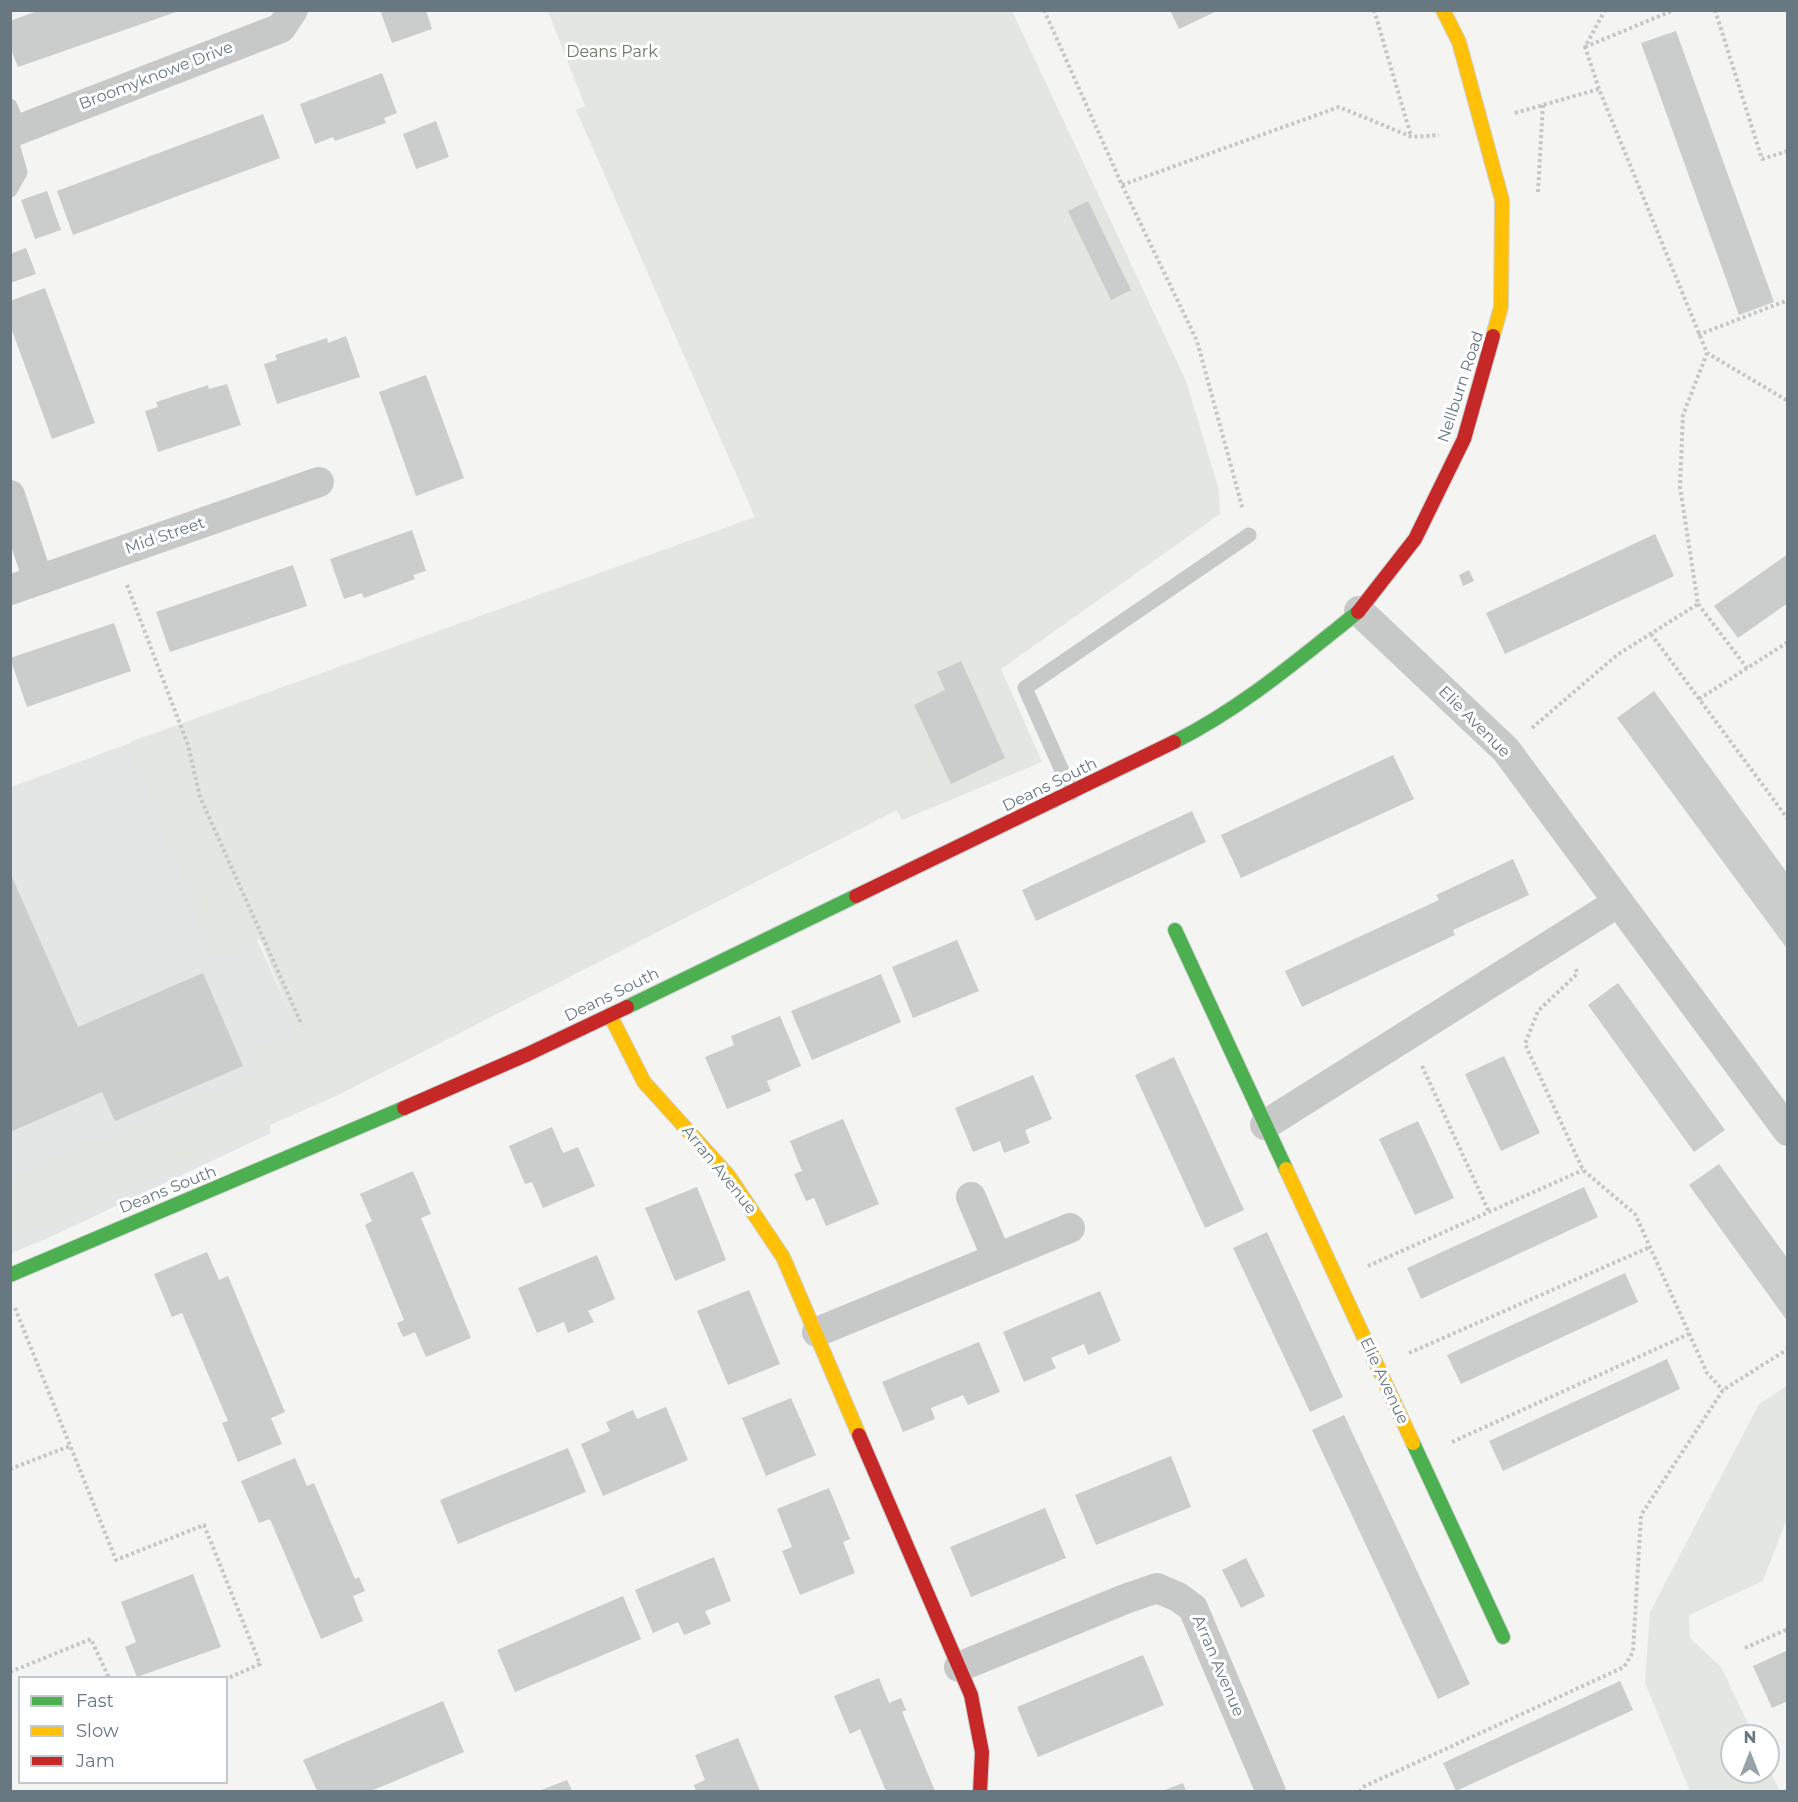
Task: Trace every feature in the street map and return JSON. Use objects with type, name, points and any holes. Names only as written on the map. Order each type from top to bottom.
[{"type":"street","name":"Broomyknowe Drive","points":[[13,126],[281,28],[293,10]]},
{"type":"street","name":"Nellburn Road","points":[[1217,720],[1287,669],[1359,611],[1415,539],[1464,438],[1501,307],[1502,200],[1459,42],[1443,10]]},
{"type":"street","name":"Mid Street","points":[[10,590],[319,482]]},
{"type":"street","points":[[10,495],[38,580]]},
{"type":"street","name":"Elie Avenue","points":[[1359,611],[1506,750],[1617,903],[1788,1131]]},
{"type":"street","name":"Deans South","points":[[10,1275],[267,1168],[528,1054],[1072,793],[1217,720]]},
{"type":"street","points":[[1265,1125],[1617,903]]},
{"type":"street","name":"Elie Avenue","points":[[1175,930],[1503,1637]]},
{"type":"street","name":"Arran Avenue","points":[[610,1015],[644,1082],[728,1175],[783,1257],[959,1667],[978,1723],[982,1752],[980,1791]]},
{"type":"street","points":[[971,1197],[996,1256]]},
{"type":"street","points":[[817,1332],[996,1256],[1070,1228]]},
{"type":"street","name":"Arran Avenue","points":[[959,1667],[1157,1588],[1193,1608],[1271,1791]]},
{"type":"lane","points":[[10,190],[20,172],[13,126]]},
{"type":"lane","points":[[1072,793],[1024,688],[1250,535]]},
{"type":"path","points":[[1044,10],[1122,185],[1197,341],[1250,535]]},
{"type":"path","points":[[1374,10],[1412,137]]},
{"type":"path","points":[[1605,10],[1585,47],[1599,89],[1698,335],[1707,354],[1788,401]]},
{"type":"path","points":[[1585,47],[1674,10]]},
{"type":"path","points":[[1714,10],[1762,159],[1788,151]]},
{"type":"path","points":[[1512,114],[1599,89]]},
{"type":"path","points":[[1122,185],[1339,107],[1412,137],[1438,135]]},
{"type":"path","points":[[1698,335],[1788,300]]},
{"type":"path","points":[[1707,354],[1683,415],[1680,487],[1698,604],[1747,668]]},
{"type":"path","points":[[115,553],[188,745],[200,797],[302,1025]]},
{"type":"path","points":[[1506,750],[1617,655],[1698,604]]},
{"type":"path","points":[[1652,634],[1788,819]]},
{"type":"path","points":[[1699,699],[1788,642]]},
{"type":"path","points":[[1566,935],[1577,974],[1538,1011],[1525,1044],[1583,1170],[1635,1214],[1707,1373],[1723,1390]]},
{"type":"path","points":[[1408,1035],[1489,1212]]},
{"type":"path","points":[[1338,1280],[1583,1170]]},
{"type":"path","points":[[1378,1367],[1650,1247]]},
{"type":"path","points":[[15,1307],[116,1560],[204,1525],[260,1664],[228,1678]]},
{"type":"path","points":[[1419,1456],[1689,1334]]},
{"type":"path","points":[[1360,1791],[1363,1787],[1624,1667],[1633,1652],[1641,1515],[1723,1390],[1788,1348]]},
{"type":"path","points":[[10,1469],[70,1446]]},
{"type":"path","points":[[1745,1648],[1788,1629]]},
{"type":"path","points":[[10,1672],[91,1639],[109,1676]]},
{"type":"shaded area","points":[[163,731],[303,1042],[260,1068],[271,1133],[44,1240],[11,1253],[11,787]]},
{"type":"green space","name":"Deans Park","points":[[548,11],[1012,11],[1186,381],[1219,490],[1220,514],[1001,669],[1042,762],[902,820],[897,810],[338,1095],[11,1240],[10,1181],[259,1073],[253,1057],[297,1031],[260,939],[216,954],[130,742],[755,517],[576,110],[585,106]]},
{"type":"green space","points":[[1787,1386],[1787,1518],[1763,1581],[1689,1615],[1690,1638],[1721,1667],[1748,1724],[1720,1724],[1720,1784],[1776,1784],[1780,1791],[1690,1791],[1645,1683],[1650,1612],[1759,1404]]},
{"type":"building","points":[[40,10],[179,11],[18,67],[10,47],[10,21]]},
{"type":"building","points":[[380,10],[426,10],[432,29],[392,43]]},
{"type":"building","points":[[1170,10],[1219,10],[1179,29]]},
{"type":"building","points":[[1676,31],[1774,302],[1739,315],[1641,43]]},
{"type":"building","points":[[382,73],[397,113],[384,118],[386,123],[335,141],[333,137],[315,144],[300,104]]},
{"type":"building","points":[[263,114],[280,158],[73,235],[57,191]]},
{"type":"building","points":[[436,121],[449,157],[416,169],[403,134]]},
{"type":"building","points":[[47,191],[61,230],[35,239],[21,200]]},
{"type":"building","points":[[1088,201],[1131,290],[1111,300],[1068,211]]},
{"type":"building","points":[[26,248],[36,274],[10,283],[10,254]]},
{"type":"building","points":[[45,288],[95,423],[52,439],[10,325],[10,301]]},
{"type":"building","points":[[346,336],[360,377],[277,404],[264,364],[277,360],[275,355],[327,338],[328,343]]},
{"type":"building","points":[[426,375],[464,478],[416,496],[379,392]]},
{"type":"building","points":[[227,384],[241,425],[158,452],[145,411],[158,407],[156,402],[208,385],[209,389]]},
{"type":"building","points":[[412,530],[426,571],[413,575],[415,579],[364,598],[362,593],[344,599],[330,559]]},
{"type":"building","points":[[1655,534],[1674,576],[1505,654],[1486,613]]},
{"type":"building","points":[[1788,554],[1788,603],[1738,638],[1714,606]]},
{"type":"building","points":[[293,565],[307,606],[170,652],[156,612]]},
{"type":"building","points":[[1469,570],[1474,581],[1463,586],[1459,575]]},
{"type":"building","points":[[114,623],[131,671],[27,707],[10,658]]},
{"type":"building","points":[[961,661],[1005,758],[951,784],[914,705],[945,690],[937,672]]},
{"type":"building","points":[[1654,691],[1788,874],[1788,950],[1617,718]]},
{"type":"building","points":[[1393,755],[1414,799],[1241,878],[1221,835]]},
{"type":"building","points":[[1192,811],[1206,842],[1036,921],[1022,890]]},
{"type":"building","points":[[1513,859],[1529,895],[1453,930],[1455,935],[1302,1007],[1285,971],[1439,900],[1436,895]]},
{"type":"building","points":[[12,877],[78,1027],[203,973],[243,1066],[115,1121],[102,1092],[10,1132]]},
{"type":"building","points":[[957,940],[979,991],[913,1018],[892,967]]},
{"type":"building","points":[[881,974],[901,1022],[812,1060],[791,1011]]},
{"type":"building","points":[[1618,983],[1725,1130],[1694,1152],[1588,1005]]},
{"type":"building","points":[[780,1016],[801,1066],[767,1081],[771,1091],[727,1109],[705,1057],[734,1045],[731,1036]]},
{"type":"building","points":[[1504,1056],[1540,1133],[1501,1151],[1465,1074]]},
{"type":"building","points":[[1174,1057],[1244,1210],[1205,1228],[1135,1075]]},
{"type":"building","points":[[1033,1075],[1052,1119],[1025,1130],[1030,1143],[1004,1153],[1000,1141],[973,1152],[955,1108]]},
{"type":"building","points":[[843,1119],[879,1204],[826,1226],[814,1198],[806,1201],[794,1174],[802,1171],[790,1141]]},
{"type":"building","points":[[1418,1121],[1454,1198],[1415,1215],[1379,1139]]},
{"type":"building","points":[[552,1127],[563,1153],[578,1147],[595,1186],[543,1208],[532,1182],[525,1184],[509,1146]]},
{"type":"building","points":[[1719,1164],[1788,1259],[1788,1322],[1689,1185]]},
{"type":"building","points":[[413,1171],[431,1214],[421,1218],[471,1338],[426,1357],[415,1332],[403,1337],[397,1323],[404,1320],[365,1225],[372,1221],[360,1194]]},
{"type":"building","points":[[697,1187],[726,1260],[675,1281],[645,1208]]},
{"type":"building","points":[[1584,1187],[1598,1217],[1421,1299],[1407,1268]]},
{"type":"building","points":[[1267,1232],[1343,1397],[1310,1412],[1233,1248]]},
{"type":"building","points":[[207,1252],[219,1280],[228,1276],[285,1412],[271,1418],[282,1444],[238,1462],[222,1423],[228,1421],[182,1313],[172,1317],[154,1274]]},
{"type":"building","points":[[597,1255],[615,1299],[588,1311],[594,1322],[568,1333],[564,1322],[537,1333],[518,1288]]},
{"type":"building","points":[[1625,1273],[1638,1302],[1461,1384],[1447,1355]]},
{"type":"building","points":[[749,1290],[780,1364],[728,1385],[697,1311]]},
{"type":"building","points":[[1100,1291],[1121,1341],[1088,1355],[1084,1344],[1051,1358],[1056,1368],[1024,1382],[1003,1332]]},
{"type":"building","points":[[979,1342],[1000,1392],[968,1405],[963,1395],[931,1408],[935,1419],[903,1432],[882,1382]]},
{"type":"building","points":[[1667,1359],[1680,1389],[1503,1471],[1489,1441]]},
{"type":"building","points":[[791,1398],[816,1455],[766,1476],[742,1418]]},
{"type":"building","points":[[666,1407],[688,1460],[603,1496],[581,1444],[610,1431],[606,1422],[633,1410],[637,1419]]},
{"type":"building","points":[[1344,1415],[1470,1684],[1438,1699],[1312,1430]]},
{"type":"building","points":[[568,1448],[586,1492],[458,1544],[440,1500]]},
{"type":"building","points":[[1171,1456],[1191,1507],[1096,1545],[1075,1495]]},
{"type":"building","points":[[295,1458],[307,1486],[314,1483],[355,1579],[359,1577],[365,1591],[353,1596],[363,1621],[321,1639],[270,1519],[259,1523],[241,1481]]},
{"type":"building","points":[[829,1488],[850,1539],[843,1542],[855,1573],[800,1595],[782,1551],[792,1547],[777,1509]]},
{"type":"building","points":[[1045,1508],[1066,1558],[971,1597],[950,1547]]},
{"type":"building","points":[[714,1557],[731,1601],[705,1611],[711,1624],[684,1635],[678,1622],[653,1633],[635,1590]]},
{"type":"building","points":[[1246,1558],[1265,1596],[1241,1608],[1222,1570]]},
{"type":"building","points":[[193,1574],[221,1647],[137,1676],[125,1647],[136,1642],[121,1602]]},
{"type":"building","points":[[623,1596],[641,1639],[515,1692],[497,1650]]},
{"type":"building","points":[[1788,1650],[1788,1701],[1772,1708],[1753,1666]]},
{"type":"building","points":[[1143,1655],[1164,1705],[1038,1757],[1017,1707]]},
{"type":"building","points":[[879,1678],[889,1703],[901,1698],[906,1710],[902,1712],[935,1791],[886,1791],[860,1729],[850,1734],[834,1696]]},
{"type":"building","points":[[1620,1681],[1633,1710],[1456,1791],[1443,1763]]},
{"type":"building","points":[[443,1701],[464,1752],[371,1791],[317,1791],[303,1760]]},
{"type":"building","points":[[738,1738],[760,1791],[696,1791],[694,1785],[705,1780],[695,1755]]},
{"type":"building","points":[[567,1780],[572,1791],[539,1791],[544,1789]]},
{"type":"building","points":[[1183,1783],[1186,1791],[1162,1791]]},
{"type":"traffic: fast","points":[[1174,742],[1247,698],[1358,612]]},
{"type":"traffic: fast","points":[[627,1007],[856,896]]},
{"type":"traffic: fast","points":[[1175,930],[1286,1169]]},
{"type":"traffic: fast","points":[[10,1275],[404,1108]]},
{"type":"traffic: fast","points":[[1413,1443],[1503,1637]]},
{"type":"traffic: slow","points":[[1443,10],[1459,42],[1502,200],[1501,307],[1493,336]]},
{"type":"traffic: slow","points":[[610,1015],[644,1082],[728,1175],[783,1257],[859,1435]]},
{"type":"traffic: slow","points":[[1286,1169],[1413,1443]]},
{"type":"traffic: jam","points":[[1358,612],[1415,539],[1464,439],[1493,336]]},
{"type":"traffic: jam","points":[[856,896],[1174,742]]},
{"type":"traffic: jam","points":[[404,1108],[528,1054],[627,1007]]},
{"type":"traffic: jam","points":[[859,1435],[971,1695],[982,1752],[980,1792]]}]
